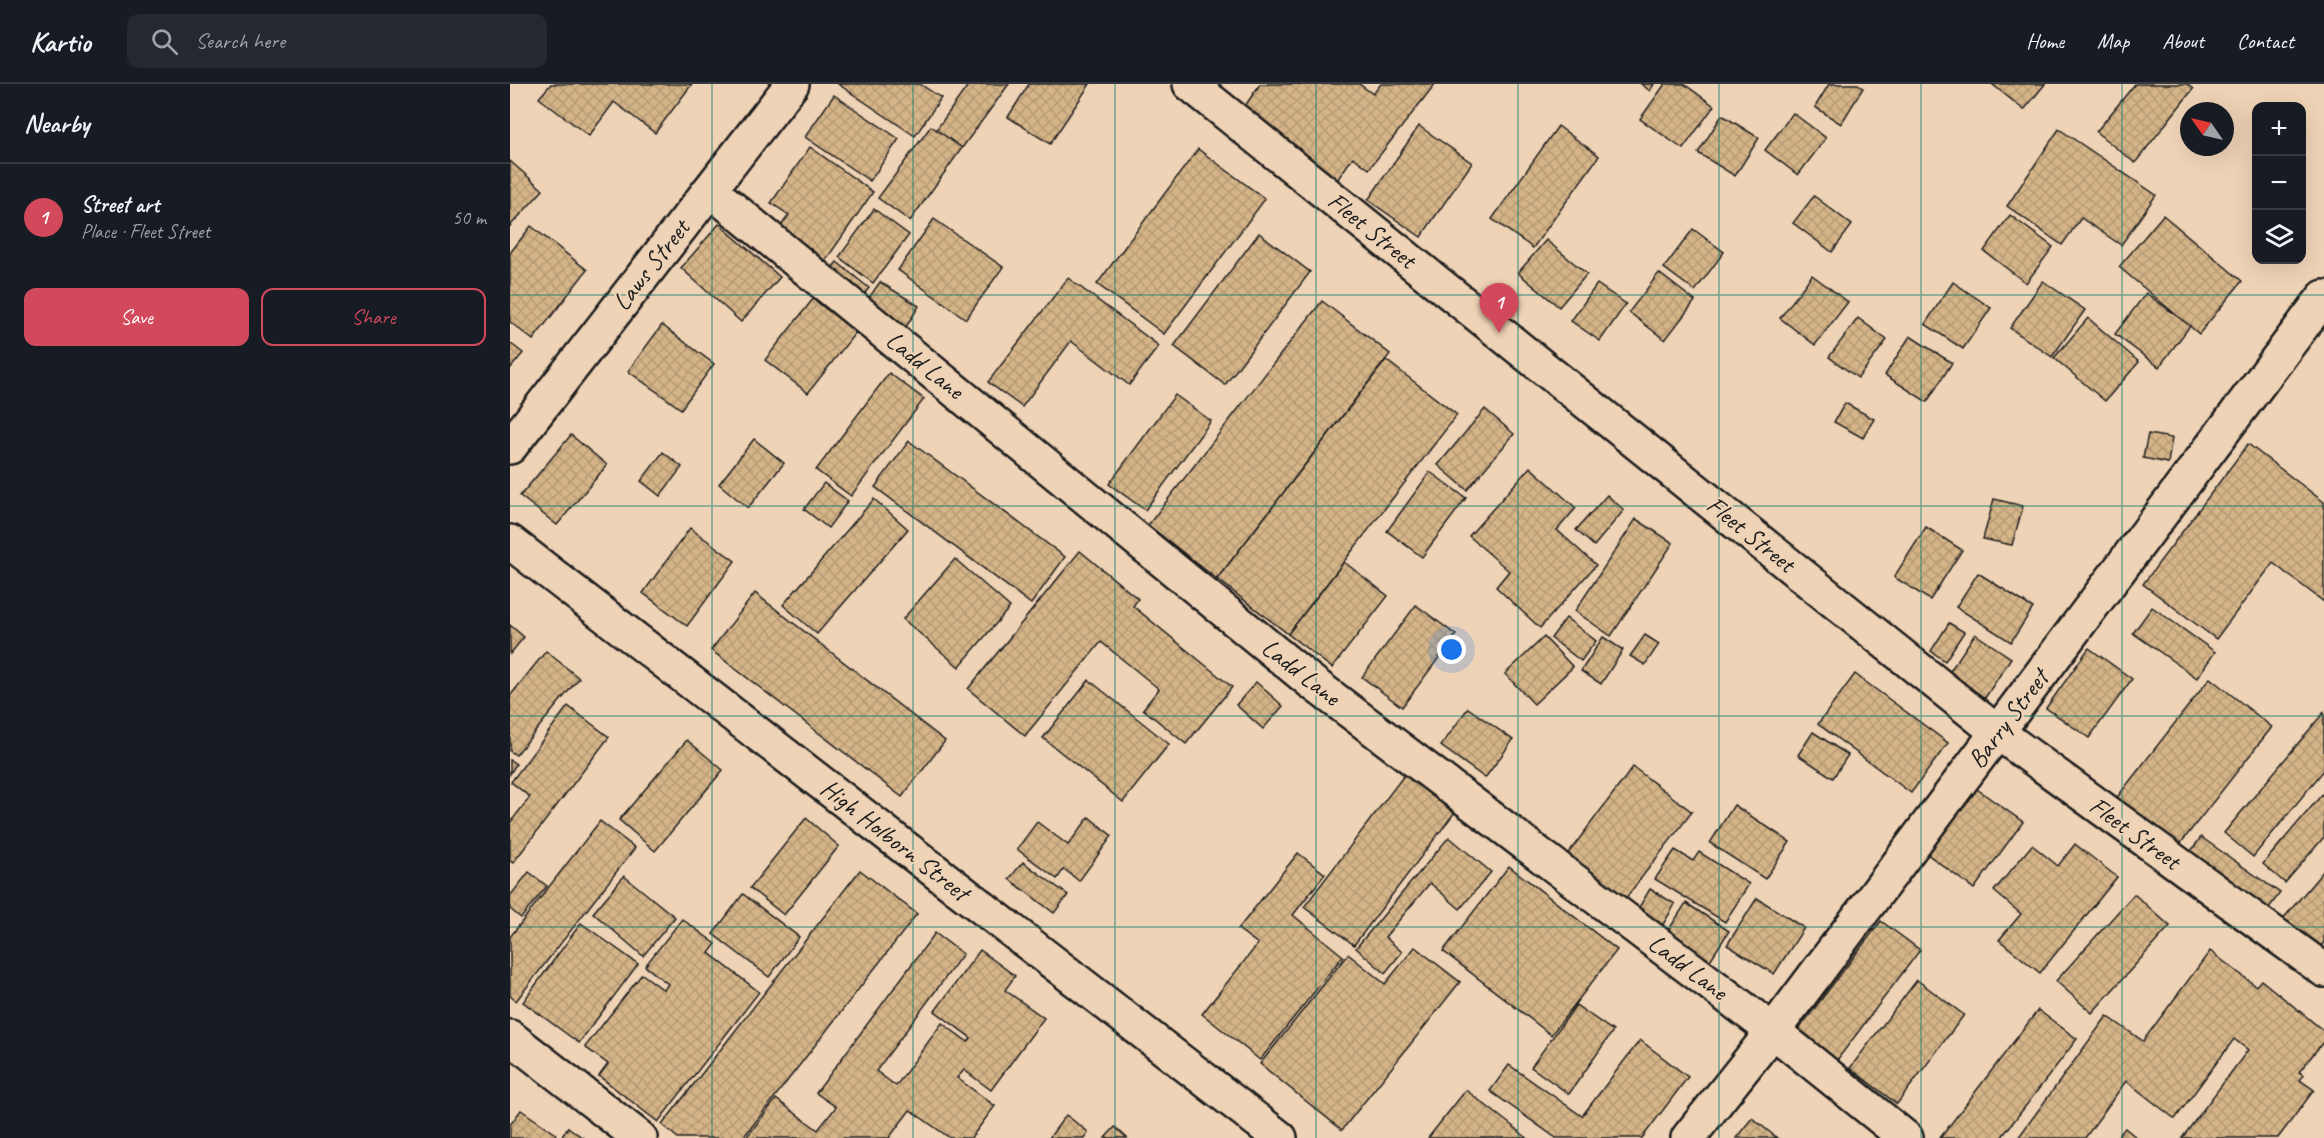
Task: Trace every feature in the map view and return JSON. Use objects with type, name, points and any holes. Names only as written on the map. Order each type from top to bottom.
[{"type":"street","name":"Laws Street","points":[[510,447],[792,84]]},
{"type":"street","name":"Fleet Street","points":[[1190,84],[1997,732],[2324,970]]},
{"type":"street","name":"Ladd Lane","points":[[710,190],[1311,681],[1773,1031],[1906,1138]]},
{"type":"street","name":"Barry Street","points":[[1688,1138],[1773,1031],[2324,297]]},
{"type":"street","name":"High Holborn Street","points":[[510,542],[1280,1138]]},
{"type":"street","points":[[510,1037],[640,1138]]},
{"type":"building","points":[[551,84],[692,84],[655,133],[614,102],[589,136],[539,98]]},
{"type":"building","points":[[838,84],[920,84],[941,98],[915,136]]},
{"type":"building","points":[[969,84],[1009,84],[962,148],[936,130]]},
{"type":"building","points":[[1029,84],[1090,84],[1050,144],[1008,117]]},
{"type":"building","points":[[1260,84],[1359,84],[1373,94],[1381,84],[1435,84],[1369,169],[1353,157],[1333,186],[1236,119]]},
{"type":"building","points":[[1641,84],[1654,84],[1650,91]]},
{"type":"building","points":[[1665,84],[1684,84],[1714,106],[1683,149],[1640,119]]},
{"type":"building","points":[[1829,84],[1858,84],[1863,88],[1841,124],[1815,107]]},
{"type":"building","points":[[1992,84],[2045,84],[2024,110]]},
{"type":"building","points":[[2135,84],[2187,84],[2193,89],[2183,102],[2180,102],[2180,106],[2135,163],[2096,132]]},
{"type":"building","points":[[834,95],[899,139],[870,181],[805,137]]},
{"type":"building","points":[[1793,113],[1826,138],[1798,175],[1765,150]]},
{"type":"building","points":[[1722,115],[1759,138],[1735,176],[1698,153]]},
{"type":"building","points":[[931,126],[962,148],[910,221],[878,198]]},
{"type":"building","points":[[1419,126],[1472,163],[1421,237],[1368,200]]},
{"type":"building","points":[[1558,126],[1599,156],[1533,248],[1492,219]]},
{"type":"building","points":[[2059,129],[2156,195],[2121,245],[2081,218],[2062,245],[2007,206]]},
{"type":"building","points":[[810,147],[873,192],[821,267],[775,234],[789,215],[771,203]]},
{"type":"building","points":[[1198,149],[1265,199],[1164,334],[1097,284]]},
{"type":"building","points":[[510,161],[543,190],[510,226]]},
{"type":"building","points":[[1814,196],[1852,225],[1832,252],[1793,223]]},
{"type":"building","points":[[874,209],[909,235],[873,283],[839,257]]},
{"type":"building","points":[[2010,215],[2053,247],[2026,283],[1984,251]]},
{"type":"building","points":[[2163,215],[2242,281],[2199,334],[2119,267]]},
{"type":"building","points":[[934,219],[1003,267],[966,319],[898,270]]},
{"type":"building","points":[[719,224],[780,277],[741,322],[681,268]]},
{"type":"building","points":[[531,226],[587,270],[533,340],[510,322],[510,253]]},
{"type":"building","points":[[1693,229],[1724,252],[1695,291],[1664,268]]},
{"type":"building","points":[[1259,233],[1310,272],[1225,385],[1174,346]]},
{"type":"building","points":[[1546,240],[1587,274],[1559,307],[1518,273]]},
{"type":"building","points":[[837,262],[869,288],[859,300],[827,274]]},
{"type":"building","points":[[1659,273],[1695,301],[1665,340],[1629,312]]},
{"type":"building","points":[[1812,275],[1848,302],[1815,345],[1780,318]]},
{"type":"building","points":[[1068,278],[1159,346],[1129,385],[1071,341],[1022,407],[988,382]]},
{"type":"building","points":[[2043,281],[2085,310],[2052,357],[2010,328]]},
{"type":"building","points":[[880,282],[919,306],[906,327],[866,302]]},
{"type":"building","points":[[1953,282],[1991,308],[1963,349],[1925,324]]},
{"type":"building","points":[[1597,284],[1626,304],[1600,341],[1571,321]]},
{"type":"building","points":[[2146,293],[2190,326],[2159,367],[2115,334]]},
{"type":"building","points":[[813,299],[856,332],[808,393],[765,360]]},
{"type":"building","points":[[1322,301],[1390,354],[1217,579],[1148,525]]},
{"type":"building","points":[[1858,318],[1887,340],[1858,378],[1829,357]]},
{"type":"building","points":[[2088,318],[2139,362],[2105,401],[2054,358]]},
{"type":"building","points":[[662,325],[714,364],[681,409],[628,371]]},
{"type":"building","points":[[1910,336],[1952,363],[1927,402],[1885,375]]},
{"type":"building","points":[[510,343],[523,353],[510,369]]},
{"type":"building","points":[[1386,360],[1457,415],[1288,634],[1217,579]]},
{"type":"building","points":[[889,373],[924,399],[851,496],[816,470]]},
{"type":"building","points":[[1175,395],[1211,421],[1145,510],[1109,484]]},
{"type":"building","points":[[1845,403],[1874,419],[1863,438],[1834,422]]},
{"type":"building","points":[[1485,409],[1514,434],[1467,490],[1438,465]]},
{"type":"building","points":[[2148,434],[2172,438],[2168,463],[2143,458]]},
{"type":"building","points":[[571,435],[607,465],[557,525],[520,496]]},
{"type":"building","points":[[754,439],[784,463],[748,508],[719,484]]},
{"type":"building","points":[[909,441],[1065,557],[1031,604],[875,487]]},
{"type":"building","points":[[2248,444],[2324,502],[2324,602],[2273,563],[2216,639],[2143,584]]},
{"type":"building","points":[[663,452],[682,467],[660,496],[641,481]]},
{"type":"building","points":[[1530,467],[1576,508],[1557,530],[1596,565],[1540,628],[1496,587],[1509,571],[1469,536]]},
{"type":"building","points":[[1430,472],[1466,498],[1422,557],[1387,531]]},
{"type":"building","points":[[824,483],[848,501],[828,528],[804,509]]},
{"type":"building","points":[[1607,495],[1624,510],[1594,546],[1576,530]]},
{"type":"building","points":[[874,499],[908,529],[817,634],[783,605]]},
{"type":"building","points":[[1994,499],[2023,506],[2012,545],[1983,539]]},
{"type":"building","points":[[1636,519],[1673,543],[1611,636],[1575,611]]},
{"type":"building","points":[[1926,527],[1962,550],[1930,600],[1894,577]]},
{"type":"building","points":[[690,528],[735,561],[687,626],[643,593]]},
{"type":"building","points":[[1080,551],[1138,599],[1133,606],[1232,687],[1186,744],[1143,709],[1159,689],[1101,642],[1025,736],[968,689]]},
{"type":"building","points":[[955,559],[1010,607],[959,667],[903,619]]},
{"type":"building","points":[[1344,562],[1388,596],[1332,668],[1288,634]]},
{"type":"building","points":[[1978,573],[2033,608],[2011,642],[1956,607]]},
{"type":"building","points":[[755,593],[945,741],[902,797],[711,650]]},
{"type":"building","points":[[1416,605],[1456,635],[1402,707],[1362,677]]},
{"type":"building","points":[[2152,607],[2215,652],[2197,678],[2133,633]]},
{"type":"building","points":[[1566,618],[1596,641],[1581,661],[1551,638]]},
{"type":"building","points":[[1949,623],[1964,632],[1945,661],[1931,651]]},
{"type":"building","points":[[510,625],[524,637],[510,654]]},
{"type":"building","points":[[1975,634],[2011,658],[1985,698],[1948,674]]},
{"type":"building","points":[[1645,635],[1659,644],[1645,665],[1630,656]]},
{"type":"building","points":[[1544,637],[1573,667],[1534,704],[1505,674]]},
{"type":"building","points":[[1603,637],[1623,650],[1601,684],[1581,671]]},
{"type":"building","points":[[2089,648],[2132,679],[2089,738],[2046,708]]},
{"type":"building","points":[[546,651],[579,678],[516,755],[510,751],[510,696]]},
{"type":"building","points":[[1855,674],[1948,743],[1911,793],[1818,724]]},
{"type":"building","points":[[2210,678],[2272,727],[2173,853],[2111,805]]},
{"type":"building","points":[[1089,680],[1169,744],[1123,802],[1043,738]]},
{"type":"building","points":[[1256,682],[1283,706],[1263,729],[1236,705]]},
{"type":"building","points":[[568,706],[609,737],[513,863],[510,861],[510,823],[530,797],[511,782]]},
{"type":"building","points":[[1468,708],[1513,740],[1485,778],[1441,746]]},
{"type":"building","points":[[2324,712],[2324,770],[2253,857],[2224,833]]},
{"type":"building","points":[[1813,732],[1848,755],[1833,778],[1798,755]]},
{"type":"building","points":[[687,740],[723,770],[655,851],[619,820]]},
{"type":"building","points":[[510,760],[516,764],[510,774]]},
{"type":"building","points":[[1633,767],[1692,812],[1619,907],[1561,863]]},
{"type":"building","points":[[1405,774],[1455,812],[1354,945],[1304,907]]},
{"type":"building","points":[[1974,787],[2023,822],[1974,889],[1926,853]]},
{"type":"building","points":[[2324,792],[2324,837],[2285,883],[2263,864]]},
{"type":"building","points":[[1734,805],[1790,842],[1765,879],[1710,843]]},
{"type":"building","points":[[1089,817],[1112,836],[1079,881],[1064,869],[1057,879],[1017,849],[1037,822],[1068,845]]},
{"type":"building","points":[[806,818],[839,846],[784,915],[750,888]]},
{"type":"building","points":[[600,821],[635,848],[516,1001],[510,996],[510,937]]},
{"type":"building","points":[[1449,837],[1491,872],[1460,909],[1430,883],[1385,937],[1402,952],[1385,973],[1356,948]]},
{"type":"building","points":[[2201,837],[2280,893],[2263,916],[2184,861]]},
{"type":"building","points":[[2075,844],[2117,877],[2040,973],[1999,940],[2021,914],[1994,891],[2032,845],[2058,866]]},
{"type":"building","points":[[1675,850],[1693,861],[1699,852],[1749,884],[1725,922],[1655,879]]},
{"type":"building","points":[[1298,853],[1325,874],[1293,915],[1343,956],[1260,1060],[1202,1014],[1258,944],[1238,929]]},
{"type":"building","points":[[1023,862],[1068,895],[1054,913],[1009,879]]},
{"type":"building","points":[[1509,866],[1617,950],[1551,1035],[1443,951]]},
{"type":"building","points":[[860,870],[917,914],[743,1138],[678,1138],[662,1125]]},
{"type":"building","points":[[2324,870],[2324,942],[2319,949],[2283,919]]},
{"type":"building","points":[[529,872],[547,886],[521,918],[510,909],[510,896]]},
{"type":"building","points":[[624,876],[675,917],[643,956],[593,913]]},
{"type":"building","points":[[1650,889],[1675,904],[1654,940],[1629,924]]},
{"type":"building","points":[[743,894],[799,937],[769,977],[713,934]]},
{"type":"building","points":[[2134,894],[2170,926],[2092,1013],[2056,981]]},
{"type":"building","points":[[1757,898],[1804,928],[1774,974],[1727,945]]},
{"type":"building","points":[[1686,903],[1729,931],[1709,962],[1666,934]]},
{"type":"building","points":[[682,919],[716,944],[709,953],[759,992],[658,1122],[599,1076],[608,1064],[585,1047],[642,974],[664,990],[668,984],[645,966]]},
{"type":"building","points":[[1881,921],[1920,950],[1831,1068],[1792,1038]]},
{"type":"building","points":[[581,923],[638,964],[579,1043],[523,1002]]},
{"type":"building","points":[[935,933],[963,954],[876,1071],[896,1086],[942,1023],[968,1042],[971,1038],[935,1011],[980,950],[1015,976],[1005,990],[1044,1018],[991,1090],[964,1070],[957,1078],[995,1106],[971,1138],[950,1138],[910,1110],[889,1138],[746,1138],[776,1099],[818,1130],[836,1107],[816,1093]]},
{"type":"building","points":[[1415,947],[1460,982],[1342,1130],[1260,1064],[1348,954],[1385,984]]},
{"type":"building","points":[[2210,951],[2256,986],[2261,980],[2324,1031],[2324,1041],[2299,1072],[2304,1075],[2300,1080],[2314,1090],[2278,1138],[2182,1138],[2248,1050],[2234,1039],[2175,1119],[2126,1081],[2085,1138],[2018,1138],[2107,1016],[2143,1041]]},
{"type":"building","points":[[1917,980],[1964,1015],[1897,1104],[1850,1068]]},
{"type":"building","points":[[1576,1005],[1613,1031],[1569,1094],[1531,1067]]},
{"type":"building","points":[[2038,1010],[2077,1039],[2001,1138],[1940,1138]]},
{"type":"building","points":[[1640,1040],[1688,1077],[1642,1138],[1556,1138],[1490,1091],[1509,1065],[1582,1116]]},
{"type":"building","points":[[1466,1090],[1515,1128],[1527,1138],[1428,1138]]},
{"type":"building","points":[[521,1110],[556,1134],[553,1138],[510,1138],[510,1125]]},
{"type":"building","points":[[1066,1115],[1088,1132],[1084,1138],[1049,1138]]},
{"type":"building","points":[[1752,1118],[1777,1138],[1736,1138]]},
{"type":"building","points":[[568,1127],[583,1138],[561,1138]]},
{"type":"building","points":[[1115,1127],[1127,1138],[1105,1138]]},
{"type":"building","points":[[2125,1128],[2137,1138],[2117,1138]]},
{"type":"place","name":"Street art","points":[[1499,333]]}]
